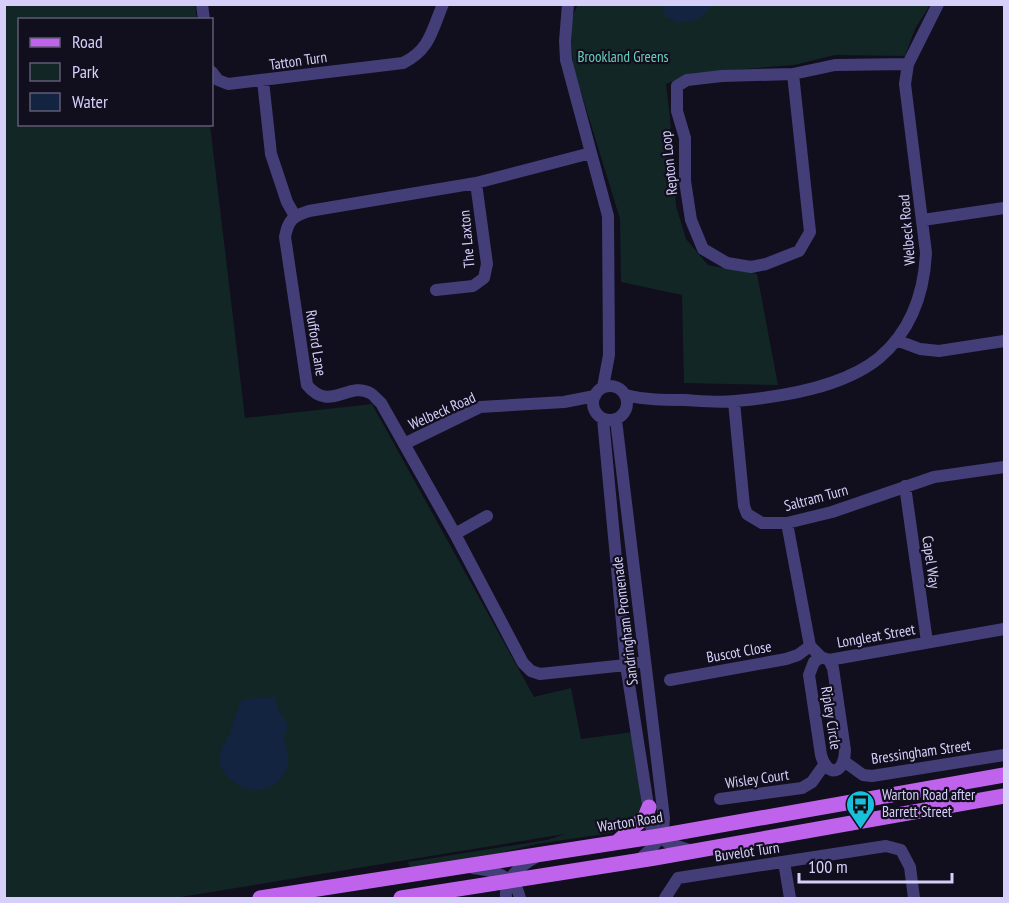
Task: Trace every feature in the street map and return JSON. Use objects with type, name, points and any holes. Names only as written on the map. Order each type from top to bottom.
[{"type":"main road","name":"Warton Road","points":[[260,898],[660,836],[1005,775]]},
{"type":"main road","points":[[401,898],[640,860],[1005,796]]},
{"type":"main road","points":[[617,842],[645,816],[649,807]]},
{"type":"street","name":"Tatton Turn","points":[[295,216],[287,202],[271,154],[263,81],[403,63],[416,56],[426,46],[443,4]]},
{"type":"street","points":[[568,4],[566,60],[608,216],[609,355],[597,397],[596,412],[603,419],[616,420],[627,409],[609,355]]},
{"type":"street","points":[[567,20],[578,4]]},
{"type":"street","name":"Welbeck Road","points":[[621,391],[654,399],[734,402],[824,385],[863,369],[896,340],[912,316],[921,294],[926,253],[905,84],[908,64],[938,4]]},
{"type":"street","name":"Repton Loop","points":[[793,74],[810,232],[799,251],[788,256],[751,267],[727,263],[703,249],[692,220],[685,180],[685,138],[677,111],[677,86],[687,80],[793,74],[835,65],[908,64]]},
{"type":"street","points":[[213,73],[218,80],[228,84],[263,81]]},
{"type":"street","points":[[295,216],[309,211],[476,183],[591,153]]},
{"type":"street","name":"The Laxton","points":[[436,290],[473,286],[484,278],[487,264],[476,183]]},
{"type":"street","points":[[923,220],[1005,208]]},
{"type":"street","name":"Rufford Lane","points":[[295,216],[288,223],[285,237],[307,385],[314,394],[323,398],[361,391],[370,393],[381,403],[455,534],[523,663],[540,674],[644,661]]},
{"type":"street","points":[[896,340],[920,349],[939,351],[1005,341]]},
{"type":"street","points":[[597,397],[621,391]]},
{"type":"street","name":"Welbeck Road","points":[[404,444],[480,407],[564,402],[597,397]]},
{"type":"street","name":"Welbeck Road","points":[[627,409],[654,399]]},
{"type":"street","name":"Saltram Turn","points":[[734,402],[744,506],[747,514],[762,523],[771,525],[832,512],[905,486],[952,473],[1005,467]]},
{"type":"street","name":"Sandringham Promenade","points":[[603,419],[626,665],[652,831],[660,836],[664,818],[616,420]]},
{"type":"street","name":"Capel Way","points":[[905,486],[927,642]]},
{"type":"street","points":[[455,534],[487,516]]},
{"type":"street","points":[[787,522],[810,646]]},
{"type":"street","name":"Longleat Street","points":[[810,646],[825,658],[1005,629]]},
{"type":"street","name":"Buscot Close","points":[[670,680],[786,659],[798,655],[810,646]]},
{"type":"street","name":"Ripley Circle","points":[[825,658],[833,668],[845,762],[842,768],[837,770],[831,770],[824,765],[821,755],[810,675],[814,662],[825,658]]},
{"type":"street","name":"Bressingham Street","points":[[845,762],[863,775],[872,776],[1005,755]]},
{"type":"street","name":"Wisley Court","points":[[720,799],[802,788],[812,782],[824,765]]},
{"type":"street","points":[[985,778],[1005,781]]},
{"type":"street","points":[[640,860],[653,848],[660,836],[668,843],[692,851]]},
{"type":"street","name":"Buvelot Turn","points":[[665,898],[678,878],[886,846],[901,850],[910,867],[914,898]]},
{"type":"street","points":[[506,898],[505,890],[509,881],[521,865],[539,855]]},
{"type":"street","points":[[784,862],[790,898]]},
{"type":"street","points":[[462,867],[496,872],[517,889],[520,898]]},
{"type":"green space","name":"Brookland Greens","points":[[578,4],[930,5],[915,29],[905,56],[835,55],[794,65],[693,73],[666,84],[676,206],[686,239],[708,265],[757,274],[778,385],[684,383],[682,295],[621,282],[620,219],[573,66],[570,22]]},
{"type":"green space","points":[[5,5],[195,5],[197,18],[18,18],[18,126],[210,126],[245,418],[372,404],[534,697],[571,688],[581,739],[633,732],[642,812],[620,830],[611,833],[536,844],[488,856],[410,868],[408,862],[547,840],[565,834],[175,898],[5,898]]},
{"type":"water","points":[[662,4],[713,5],[699,19],[679,23],[666,17]]},
{"type":"water","points":[[274,696],[287,726],[284,737],[287,768],[273,785],[263,789],[242,787],[225,774],[219,760],[221,751],[230,734],[242,700]]},
{"type":"place","name":"Warton Road after Barrett Street","points":[[861,830]]}]
